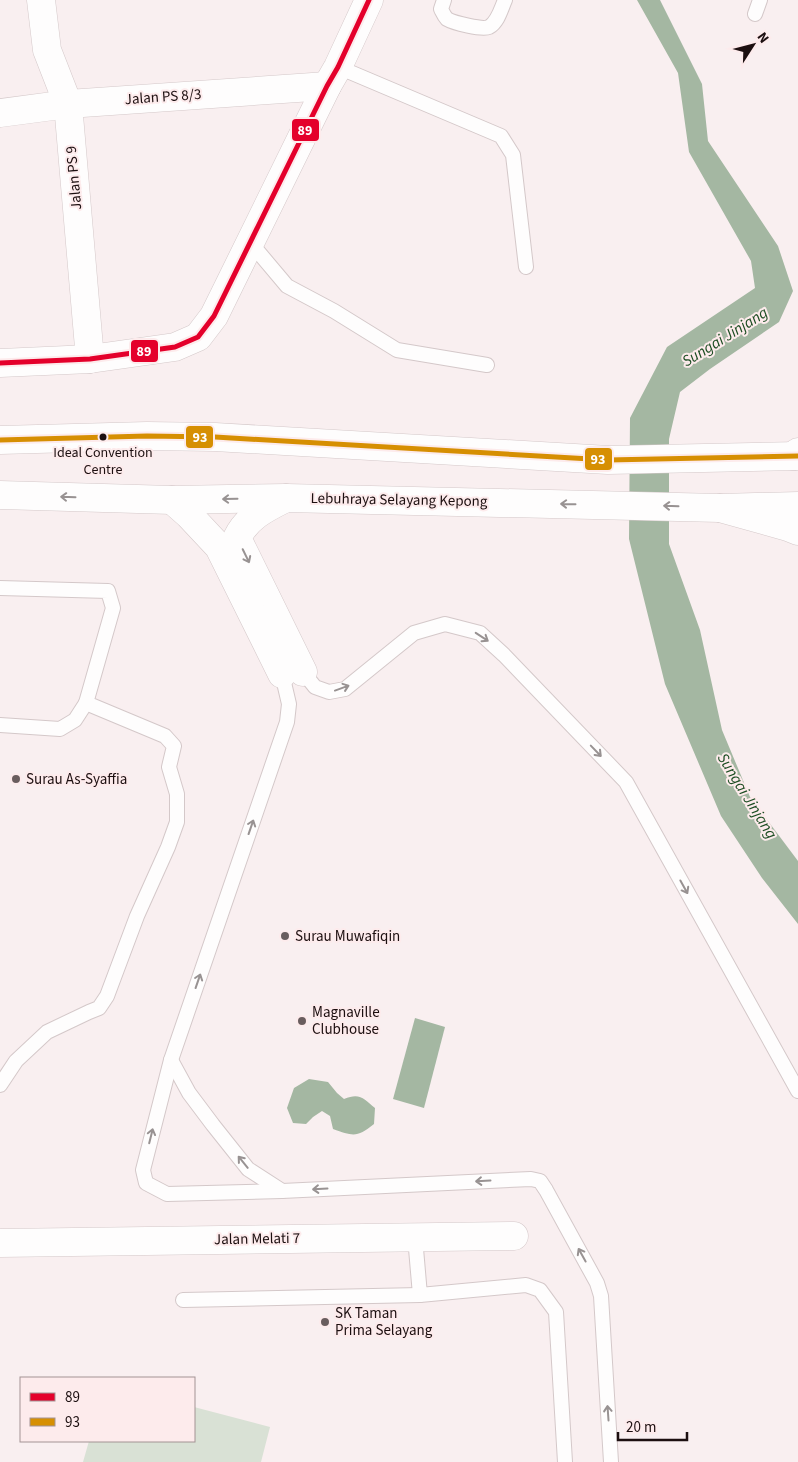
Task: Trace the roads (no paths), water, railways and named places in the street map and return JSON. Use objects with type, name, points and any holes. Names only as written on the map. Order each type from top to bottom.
[{"type":"main road","name":"Jalan PS 9","points":[[41,0],[47,50],[68,104],[90,359]]},
{"type":"main road","points":[[0,363],[90,359],[176,347],[198,337],[214,316],[369,0]]},
{"type":"main road","name":"Jalan PS 8/3","points":[[0,113],[333,76]]},
{"type":"main road","points":[[0,440],[147,436],[215,437],[608,460],[796,455]]},
{"type":"main road","name":"Lebuhraya Selayang Kepong","points":[[0,495],[172,500],[286,498],[720,508],[798,506]]},
{"type":"main road","points":[[286,498],[262,510],[248,522],[237,538],[272,632],[292,673]]},
{"type":"main road","points":[[172,500],[219,547],[272,632]]},
{"type":"main road","points":[[720,508],[788,526],[798,531]]},
{"type":"main road","name":"Jalan Melati 7","points":[[0,1243],[514,1236]]},
{"type":"lane","points":[[444,0],[441,9],[445,17],[450,21],[482,28],[488,27],[495,22],[505,0]]},
{"type":"lane","points":[[755,14],[760,0]]},
{"type":"lane","points":[[333,76],[501,136],[513,155],[526,267]]},
{"type":"lane","points":[[250,242],[287,286],[334,310],[396,350],[487,365]]},
{"type":"lane","points":[[0,588],[108,591],[113,608],[86,703],[75,720],[60,729],[0,725]]},
{"type":"lane","points":[[611,1462],[601,1296],[597,1283],[540,1181],[531,1179],[282,1191],[167,1194],[146,1183],[143,1170],[171,1060],[287,722],[292,673],[315,687],[329,692],[345,690],[414,633],[445,624],[480,634],[504,655],[626,782],[798,1091]]},
{"type":"lane","points":[[0,1084],[16,1061],[46,1032],[99,1008],[107,996],[137,916],[168,847],[177,822],[177,794],[169,767],[174,746],[165,736],[86,703]]},
{"type":"lane","points":[[171,1060],[190,1093],[248,1169],[282,1191]]},
{"type":"lane","points":[[415,1237],[420,1295]]},
{"type":"lane","points":[[183,1300],[420,1295],[526,1284],[540,1290],[556,1312],[566,1462]]},
{"type":"water","name":"Sungai Jinjang","points":[[637,0],[660,0],[702,84],[708,141],[778,246],[793,291],[779,322],[680,392],[669,439],[669,544],[700,630],[722,730],[750,797],[798,861],[798,924],[762,878],[721,816],[665,684],[629,539],[630,418],[667,347],[755,288],[751,261],[689,152],[678,73]]},
{"type":"water","points":[[415,1018],[445,1027],[424,1108],[393,1099]]},
{"type":"water","points":[[309,1079],[328,1082],[344,1099],[358,1096],[365,1099],[375,1108],[374,1124],[359,1134],[345,1133],[333,1129],[330,1116],[322,1111],[306,1124],[293,1123],[287,1108],[294,1088]]},
{"type":"place","name":"Ideal Convention Centre","points":[[103,437]]},
{"type":"place","name":"Surau As-Syaffia","points":[[16,779]]},
{"type":"place","name":"Surau Muwafiqin","points":[[285,936]]},
{"type":"place","name":"Magnaville Clubhouse","points":[[302,1021]]},
{"type":"place","name":"SK Taman Prima Selayang","points":[[325,1322]]}]
